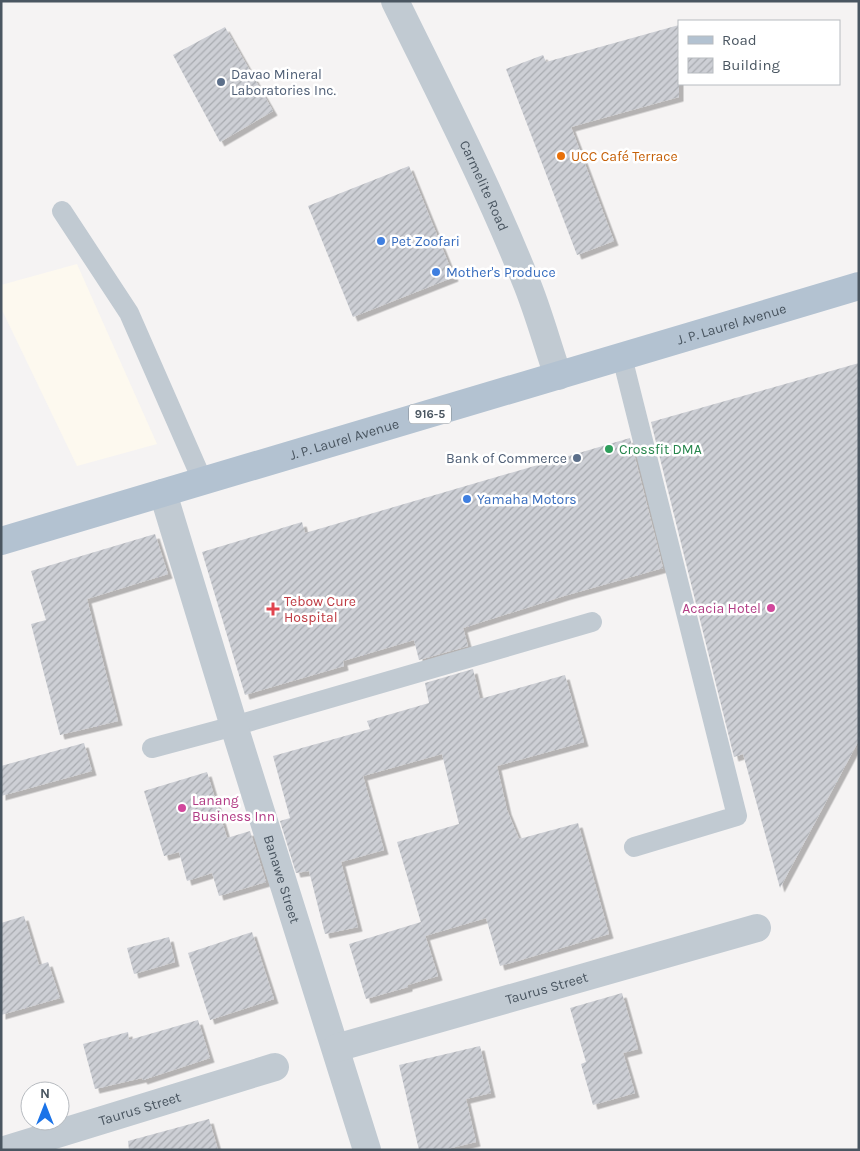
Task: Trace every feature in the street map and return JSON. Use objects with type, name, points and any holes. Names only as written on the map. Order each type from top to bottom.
[{"type":"main road","name":"J. P. Laurel Avenue","points":[[1,541],[859,286]]},
{"type":"street","name":"Carmelite Road","points":[[394,1],[461,133],[494,206],[526,281],[558,376]]},
{"type":"street","name":"Banawe Street","points":[[163,493],[367,1150]]},
{"type":"street","name":"Taurus Street","points":[[336,1048],[757,928]]},
{"type":"street","name":"Taurus Street","points":[[5,1150],[275,1067]]},
{"type":"lane","points":[[62,211],[129,313],[203,482]]},
{"type":"lane","points":[[622,356],[737,816],[634,847]]},
{"type":"lane","points":[[152,748],[592,622]]},
{"type":"shaded area","points":[[77,264],[157,444],[77,466],[1,308],[1,285]]},
{"type":"building","points":[[678,25],[679,97],[571,127],[614,241],[577,255],[506,69],[543,55],[546,62]]},
{"type":"building","points":[[225,27],[273,111],[220,142],[173,55]]},
{"type":"building","name":"Pet Zoofari","points":[[409,166],[454,277],[353,317],[308,206]]},
{"type":"building","name":"Acacia Hotel","points":[[859,363],[859,740],[780,888],[743,754],[734,757],[651,422]]},
{"type":"building","points":[[630,438],[663,568],[564,596],[463,628],[468,646],[419,660],[414,640],[343,661],[344,666],[245,695],[202,552],[302,522],[305,533]]},
{"type":"building","points":[[155,534],[168,574],[87,599],[118,721],[60,735],[31,624],[46,620],[31,571]]},
{"type":"building","points":[[473,669],[480,699],[565,675],[584,742],[497,766],[507,810],[519,839],[578,823],[609,934],[500,966],[486,918],[425,936],[397,842],[459,824],[442,754],[363,776],[384,850],[341,862],[358,927],[325,934],[309,871],[296,873],[280,821],[290,818],[273,756],[370,729],[367,721],[429,703],[425,683]]},
{"type":"building","points":[[84,743],[92,771],[1,796],[1,766]]},
{"type":"building","points":[[207,772],[227,838],[250,831],[266,882],[219,896],[212,873],[187,881],[179,852],[164,856],[144,791]]},
{"type":"building","points":[[24,916],[39,965],[48,962],[60,998],[1,1015],[1,923]]},
{"type":"building","points":[[421,922],[438,976],[366,999],[349,944]]},
{"type":"building","points":[[252,932],[274,999],[210,1020],[188,953]]},
{"type":"building","points":[[169,937],[175,962],[134,974],[127,948]]},
{"type":"building","points":[[622,993],[638,1049],[623,1053],[635,1093],[593,1105],[581,1064],[586,1062],[570,1008]]},
{"type":"building","points":[[198,1020],[210,1058],[143,1080],[142,1078],[95,1089],[83,1044],[128,1032],[129,1040]]},
{"type":"building","points":[[480,1046],[491,1093],[466,1099],[476,1142],[443,1150],[419,1150],[399,1065]]},
{"type":"building","points":[[209,1119],[218,1150],[129,1150],[128,1141]]},
{"type":"place","name":"Davao Mineral Laboratories Inc.","points":[[221,82]]},
{"type":"place","name":"UCC Café Terrace","points":[[561,156]]},
{"type":"place","name":"Pet Zoofari","points":[[381,241]]},
{"type":"place","name":"Mother's Produce","points":[[436,272]]},
{"type":"place","name":"Crossfit DMA","points":[[609,449]]},
{"type":"place","name":"Bank of Commerce","points":[[577,458]]},
{"type":"place","name":"Yamaha Motors","points":[[467,499]]},
{"type":"place","name":"Acacia Hotel","points":[[771,608]]},
{"type":"place","name":"Tebow Cure Hospital","points":[[273,609]]},
{"type":"place","name":"Lanang Business Inn","points":[[182,808]]}]
